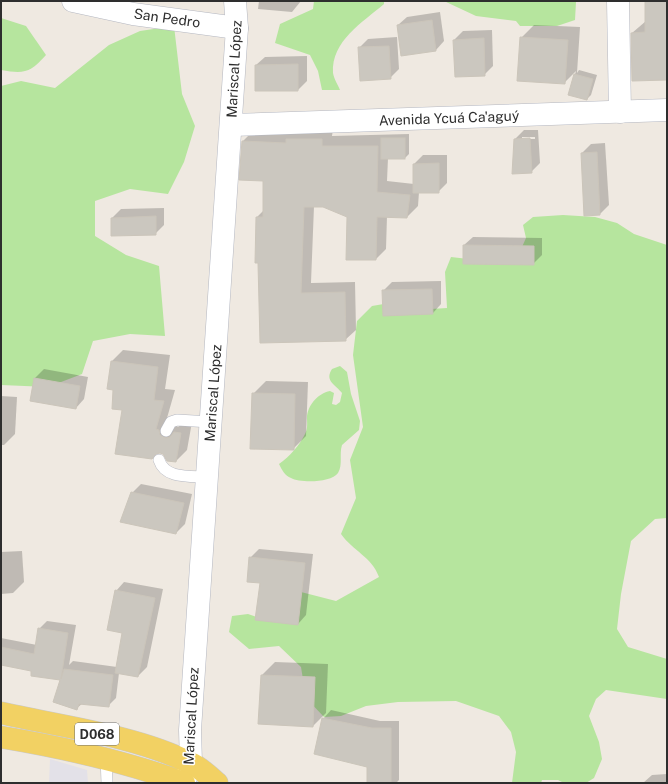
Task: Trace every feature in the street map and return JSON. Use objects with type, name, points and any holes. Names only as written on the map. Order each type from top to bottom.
[{"type":"main road","name":"D068","points":[[1,713],[108,736],[148,763],[184,783]]},
{"type":"main road","name":"D068","points":[[1,737],[40,744],[105,760],[148,763],[191,763],[217,783]]},
{"type":"street","name":"San Pedro","points":[[73,1],[133,14],[237,28]]},
{"type":"street","name":"Mariscal López","points":[[184,783],[191,763],[190,723],[237,28],[235,1]]},
{"type":"street","points":[[618,1],[620,112]]},
{"type":"street","name":"Avenida Ycuá Ca'aguý","points":[[231,125],[667,110]]},
{"type":"lane","points":[[166,431],[171,422],[177,420],[211,422]]},
{"type":"lane","points":[[159,460],[161,468],[171,474],[207,477]]},
{"type":"lane","points":[[108,736],[105,760],[108,783]]},
{"type":"shaded area","points":[[50,759],[87,770],[88,783],[49,783]]},
{"type":"green space","points":[[314,1],[384,1],[384,4],[350,33],[337,51],[333,73],[340,90],[322,90],[318,71],[310,55],[275,43],[280,24],[313,9]]},
{"type":"green space","points":[[444,1],[574,1],[576,2],[575,20],[557,26],[520,26],[516,21],[476,16]]},
{"type":"green space","points":[[1,18],[26,26],[46,55],[31,69],[21,72],[1,70]]},
{"type":"green space","points":[[174,26],[182,94],[195,126],[184,162],[168,194],[130,189],[95,201],[95,236],[126,255],[159,266],[165,336],[130,334],[93,341],[82,374],[48,387],[1,385],[1,86],[21,81],[55,88],[109,45],[140,31]]},
{"type":"green space","points":[[563,215],[595,217],[617,223],[634,234],[667,245],[667,518],[655,519],[631,541],[621,594],[617,629],[628,647],[667,659],[667,699],[606,690],[596,699],[589,716],[599,742],[602,759],[594,778],[586,783],[564,783],[558,780],[542,780],[541,783],[512,783],[516,752],[511,732],[499,716],[456,701],[398,702],[366,706],[341,716],[324,717],[306,698],[301,667],[279,646],[249,649],[229,632],[232,616],[248,614],[265,620],[301,592],[336,601],[379,577],[372,564],[341,534],[356,498],[350,460],[363,427],[353,355],[357,321],[372,306],[407,300],[431,309],[447,308],[445,272],[451,257],[494,262],[518,256],[526,238],[523,225],[533,217]]},
{"type":"green space","points":[[340,366],[347,372],[351,394],[360,421],[359,430],[342,445],[338,473],[329,479],[315,481],[295,480],[287,476],[279,464],[287,458],[300,443],[307,428],[307,413],[317,397],[330,391],[334,393],[332,404],[336,405],[340,402],[342,393],[329,377],[332,369]]},
{"type":"building","points":[[645,1],[667,1],[667,80],[632,81],[631,33],[645,32]]},
{"type":"building","points":[[432,20],[436,51],[401,56],[397,25]]},
{"type":"building","points":[[520,37],[568,40],[565,84],[517,81]]},
{"type":"building","points":[[484,38],[485,76],[455,77],[453,40]]},
{"type":"building","points":[[389,46],[391,79],[360,81],[358,47]]},
{"type":"building","points":[[298,64],[298,91],[255,91],[255,65]]},
{"type":"building","points":[[574,74],[593,79],[587,100],[568,95]]},
{"type":"building","points":[[381,138],[405,138],[405,159],[381,159]]},
{"type":"building","points":[[530,138],[532,173],[512,174],[514,139]]},
{"type":"building","points":[[286,139],[322,139],[322,146],[378,146],[377,192],[410,195],[407,218],[377,217],[376,260],[346,260],[347,217],[323,207],[304,207],[301,293],[345,292],[346,341],[260,343],[258,263],[255,263],[256,217],[263,217],[263,181],[239,180],[242,141],[286,143]]},
{"type":"building","points":[[597,152],[600,215],[584,216],[581,153]]},
{"type":"building","points":[[439,163],[439,193],[413,193],[413,164]]},
{"type":"building","points":[[156,216],[156,235],[111,236],[111,218]]},
{"type":"building","points":[[463,245],[534,246],[534,265],[463,264]]},
{"type":"building","points":[[432,289],[433,314],[383,316],[382,290]]},
{"type":"building","points":[[111,361],[158,367],[154,400],[164,401],[156,429],[159,430],[160,435],[166,438],[170,437],[174,432],[181,433],[176,462],[167,461],[163,454],[160,453],[156,454],[152,459],[115,454],[122,410],[112,409],[113,390],[107,389]]},
{"type":"building","points":[[34,378],[80,386],[76,409],[30,401]]},
{"type":"building","points":[[252,393],[295,394],[294,450],[250,449]]},
{"type":"building","points":[[131,492],[184,503],[176,534],[120,522]]},
{"type":"building","points":[[249,557],[305,563],[298,625],[255,620],[260,583],[247,582]]},
{"type":"building","points":[[115,590],[155,598],[138,677],[115,673],[122,633],[107,630]]},
{"type":"building","points":[[38,628],[68,633],[61,679],[64,669],[113,675],[109,707],[79,704],[77,710],[53,702],[60,680],[31,676],[31,671],[1,665],[1,647],[34,654]]},
{"type":"building","points":[[261,675],[315,677],[313,727],[258,724]]},
{"type":"building","points":[[322,718],[372,728],[391,728],[391,783],[367,783],[367,767],[314,754]]}]
